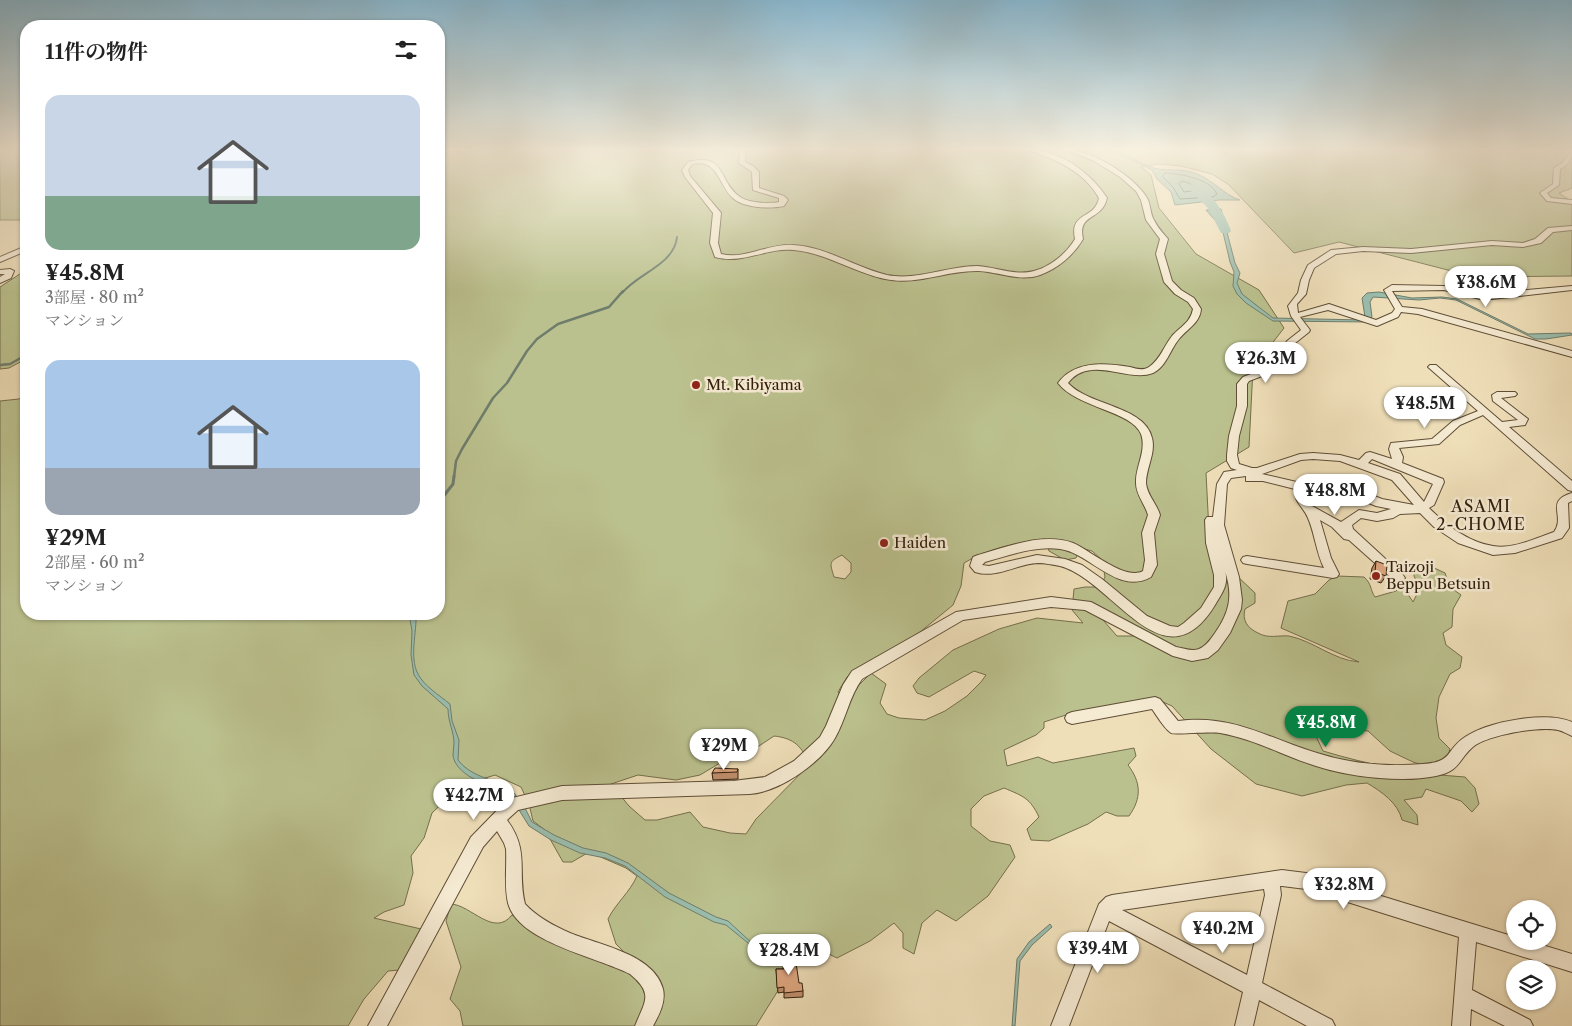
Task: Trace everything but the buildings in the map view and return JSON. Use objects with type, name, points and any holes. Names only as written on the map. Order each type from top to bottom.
[{"type":"street","points":[[704,198],[717,213],[714,243],[718,255],[731,258],[774,248],[799,248],[826,255],[879,275],[900,279],[926,277],[974,268],[1027,276],[1044,271],[1065,256],[1079,239],[1077,230],[1079,223],[1101,207],[1103,198]]},
{"type":"street","points":[[738,198],[740,200],[776,205],[781,204],[784,200],[783,198]]},
{"type":"street","points":[[1143,198],[1150,220],[1164,239],[1160,254],[1168,282],[1178,292],[1191,300],[1197,309],[1193,321],[1172,341],[1157,364],[1149,371],[1111,368],[1082,369],[1068,376],[1063,383],[1080,396],[1137,423],[1145,432],[1148,450],[1141,473],[1141,483],[1144,495],[1154,515],[1148,531],[1149,567],[1146,576],[1142,578],[1129,577],[1109,569],[1073,548],[1058,544],[1028,547],[982,558],[977,560],[976,566],[979,569],[989,570],[1037,559],[1061,562],[1078,568],[1094,579],[1143,620],[1169,631],[1180,632],[1189,627],[1205,610],[1220,587],[1220,576],[1213,550],[1211,524],[1214,494],[1228,475],[1258,471],[1300,457],[1340,458],[1361,464],[1396,478],[1419,509],[1462,540],[1493,551],[1515,549],[1558,534],[1562,528],[1563,500],[1572,497]]},
{"type":"street","points":[[1547,198],[1549,200],[1572,202]]},
{"type":"street","points":[[1258,471],[1240,468],[1232,461],[1234,436],[1242,406],[1242,384],[1246,379],[1267,371],[1280,362],[1290,343],[1306,330],[1297,319],[1292,306],[1302,294],[1305,280],[1311,267],[1334,252],[1363,249],[1411,251],[1492,242],[1523,245],[1538,241],[1551,230],[1572,228]]},
{"type":"street","points":[[0,260],[20,251]]},
{"type":"street","points":[[0,272],[10,271],[8,276],[0,281]]},
{"type":"street","points":[[1572,288],[1492,296],[1480,296],[1444,288],[1414,286],[1392,287],[1388,290],[1399,309],[1419,311],[1572,354]]},
{"type":"street","points":[[1297,319],[1329,307],[1377,322],[1395,315],[1399,309]]},
{"type":"street","points":[[1433,367],[1572,488]]},
{"type":"street","points":[[1500,425],[1521,423],[1523,420],[1496,399],[1497,395],[1512,394]]},
{"type":"street","points":[[1397,463],[1398,457],[1394,449],[1396,445],[1435,442],[1459,420],[1484,412]]},
{"type":"street","points":[[1361,464],[1370,455],[1397,463],[1406,469],[1439,482],[1426,507],[1398,510],[1383,516],[1363,514],[1355,516],[1346,524],[1347,531],[1399,578]]},
{"type":"street","points":[[1224,481],[1263,477],[1302,487],[1333,484],[1380,503],[1419,509]]},
{"type":"street","points":[[377,1026],[477,842],[513,804],[562,793],[760,786],[776,779],[822,745],[833,727],[849,685],[857,675],[960,615],[1051,602],[1078,603],[1100,611],[1157,644],[1179,654],[1193,656],[1203,654],[1225,630],[1235,609],[1236,600],[1233,577],[1219,532],[1224,481]]},
{"type":"street","points":[[1247,560],[1333,574],[1324,558],[1309,509],[1300,497],[1302,487]]},
{"type":"street","points":[[1309,509],[1336,524],[1345,534],[1355,538]]},
{"type":"street","points":[[1072,718],[1155,703],[1175,728],[1203,725],[1233,731],[1325,762],[1376,770],[1419,771],[1445,768],[1454,761],[1463,748],[1476,738],[1510,728],[1557,723],[1572,730]]},
{"type":"street","points":[[497,819],[512,842],[516,897],[520,910],[550,932],[571,942],[620,959],[643,972],[649,979],[655,995],[652,1013],[644,1026]]},
{"type":"street","points":[[1060,1026],[1105,910],[1112,903],[1282,878],[1306,881],[1572,963]]},
{"type":"street","points":[[1244,1026],[1273,895],[1271,880]]},
{"type":"street","points":[[1105,910],[1326,1026]]},
{"type":"street","points":[[1461,1026],[1468,931]]},
{"type":"street","points":[[1463,995],[1524,1026]]},
{"type":"green space","points":[[0,198],[20,198],[20,220],[0,220]]},
{"type":"green space","points":[[445,198],[1157,198],[1159,208],[1196,254],[1259,290],[1284,328],[1253,368],[1249,447],[1206,473],[1209,531],[1235,574],[1255,593],[1255,603],[1245,609],[1244,617],[1246,623],[1251,629],[1262,635],[1298,638],[1341,658],[1359,662],[1281,628],[1288,601],[1315,594],[1329,580],[1337,576],[1364,577],[1375,597],[1396,591],[1402,585],[1413,602],[1420,588],[1414,576],[1414,563],[1430,566],[1445,573],[1450,587],[1461,595],[1453,609],[1452,627],[1443,633],[1446,645],[1462,657],[1460,668],[1450,674],[1439,697],[1436,718],[1439,738],[1450,749],[1446,762],[1432,768],[1413,762],[1390,751],[1368,731],[1330,727],[1314,732],[1323,751],[1393,768],[1465,777],[1475,788],[1479,804],[1472,812],[1461,801],[1426,789],[1422,797],[1404,800],[1417,815],[1418,825],[1402,820],[1393,803],[1384,794],[1367,783],[1346,785],[1302,796],[1256,784],[1211,749],[1172,706],[1154,698],[1069,714],[1044,722],[1044,728],[1036,735],[1004,750],[1007,766],[1038,757],[1053,763],[1134,748],[1136,756],[1128,765],[1137,784],[1138,796],[1129,816],[1117,816],[1106,812],[1088,824],[1049,841],[1031,840],[1027,829],[1039,817],[1029,802],[1004,788],[984,796],[971,809],[971,826],[990,841],[1010,845],[1015,857],[988,896],[956,921],[937,910],[922,923],[914,954],[903,948],[903,933],[894,923],[870,941],[837,958],[810,945],[756,1026],[463,1026],[460,1011],[450,999],[461,967],[446,921],[451,904],[466,909],[490,922],[498,923],[505,921],[512,915],[545,936],[629,957],[616,944],[608,919],[637,876],[626,868],[589,852],[572,862],[563,862],[545,830],[533,821],[529,804],[521,787],[495,775],[460,786],[432,813],[424,838],[411,856],[413,873],[404,905],[384,912],[374,918],[421,929],[400,970],[388,971],[364,999],[348,1026],[0,1026],[0,401],[19,399],[20,620],[445,620]],"holes":[[[1045,539],[1049,551],[1065,560],[1076,558],[1081,548],[1092,551],[1102,560],[1105,577],[1100,587],[1074,589],[1072,610],[1083,623],[1037,618],[999,629],[953,650],[919,678],[913,686],[917,693],[929,697],[974,671],[986,675],[967,696],[945,711],[925,720],[899,718],[887,714],[880,703],[886,684],[871,673],[859,685],[846,705],[838,692],[847,677],[861,666],[914,637],[953,605],[961,586],[964,563],[992,550]],[[842,555],[851,563],[851,572],[845,579],[834,577],[831,563]],[[1112,614],[1136,636],[1117,636],[1103,620]],[[774,736],[797,744],[804,753],[809,765],[756,819],[746,834],[730,833],[703,827],[690,812],[657,820],[645,820],[629,806],[611,784],[638,775],[676,780],[700,775],[720,763],[744,756]]]},
{"type":"green space","points":[[1241,198],[1566,198],[1572,202],[1572,276],[1475,277],[1339,242],[1294,253]]},
{"type":"green space","points":[[20,274],[20,362],[9,368],[0,369],[0,287]]},
{"type":"water","points":[[1173,198],[1234,198],[1240,200],[1219,200],[1175,205]]},
{"type":"water","points":[[1221,209],[1235,263],[1240,273],[1237,283],[1242,294],[1273,318],[1362,320],[1365,317],[1362,298],[1367,293],[1379,292],[1412,298],[1442,297],[1457,299],[1528,334],[1571,333],[1572,335],[1535,339],[1456,300],[1440,298],[1419,300],[1373,297],[1370,302],[1372,317],[1367,322],[1273,321],[1246,303],[1237,294],[1233,286],[1234,272],[1222,228],[1206,210]]},
{"type":"water","points":[[410,620],[416,620],[415,667],[424,682],[450,704],[452,721],[459,740],[458,760],[473,773],[506,787],[517,797],[512,800],[503,790],[468,776],[456,764],[453,755],[454,739],[448,709],[422,686],[414,675],[411,655],[412,631]]},
{"type":"water","points":[[524,806],[532,822],[554,835],[583,848],[606,853],[628,863],[669,893],[716,917],[728,921],[767,957],[764,959],[759,952],[726,925],[714,922],[665,897],[625,866],[605,858],[580,853],[551,840],[529,826],[519,810]]},
{"type":"water","points":[[1050,924],[1052,927],[1032,945],[1020,961],[1015,1026],[1012,1026],[1017,959],[1029,942]]},
{"type":"waterway","points":[[1205,198],[1220,218],[1225,231]]},
{"type":"waterway","points":[[622,293],[669,255],[677,237]]},
{"type":"waterway","points":[[454,477],[456,461],[462,449],[493,398],[507,383],[527,351],[537,339],[558,324],[609,307],[623,291]]},
{"type":"waterway","points":[[0,365],[10,364],[20,358]]},
{"type":"waterway","points":[[445,494],[453,484],[454,476]]},
{"type":"place","name":"Mt. Kibiyama","points":[[696,385]]},
{"type":"place","name":"Haiden","points":[[884,543]]},
{"type":"place","name":"Taizoji Beppu Betsuin","points":[[1376,576]]},
{"type":"district","name":"ASAMI 2-CHOME","points":[[1481,515]]}]
